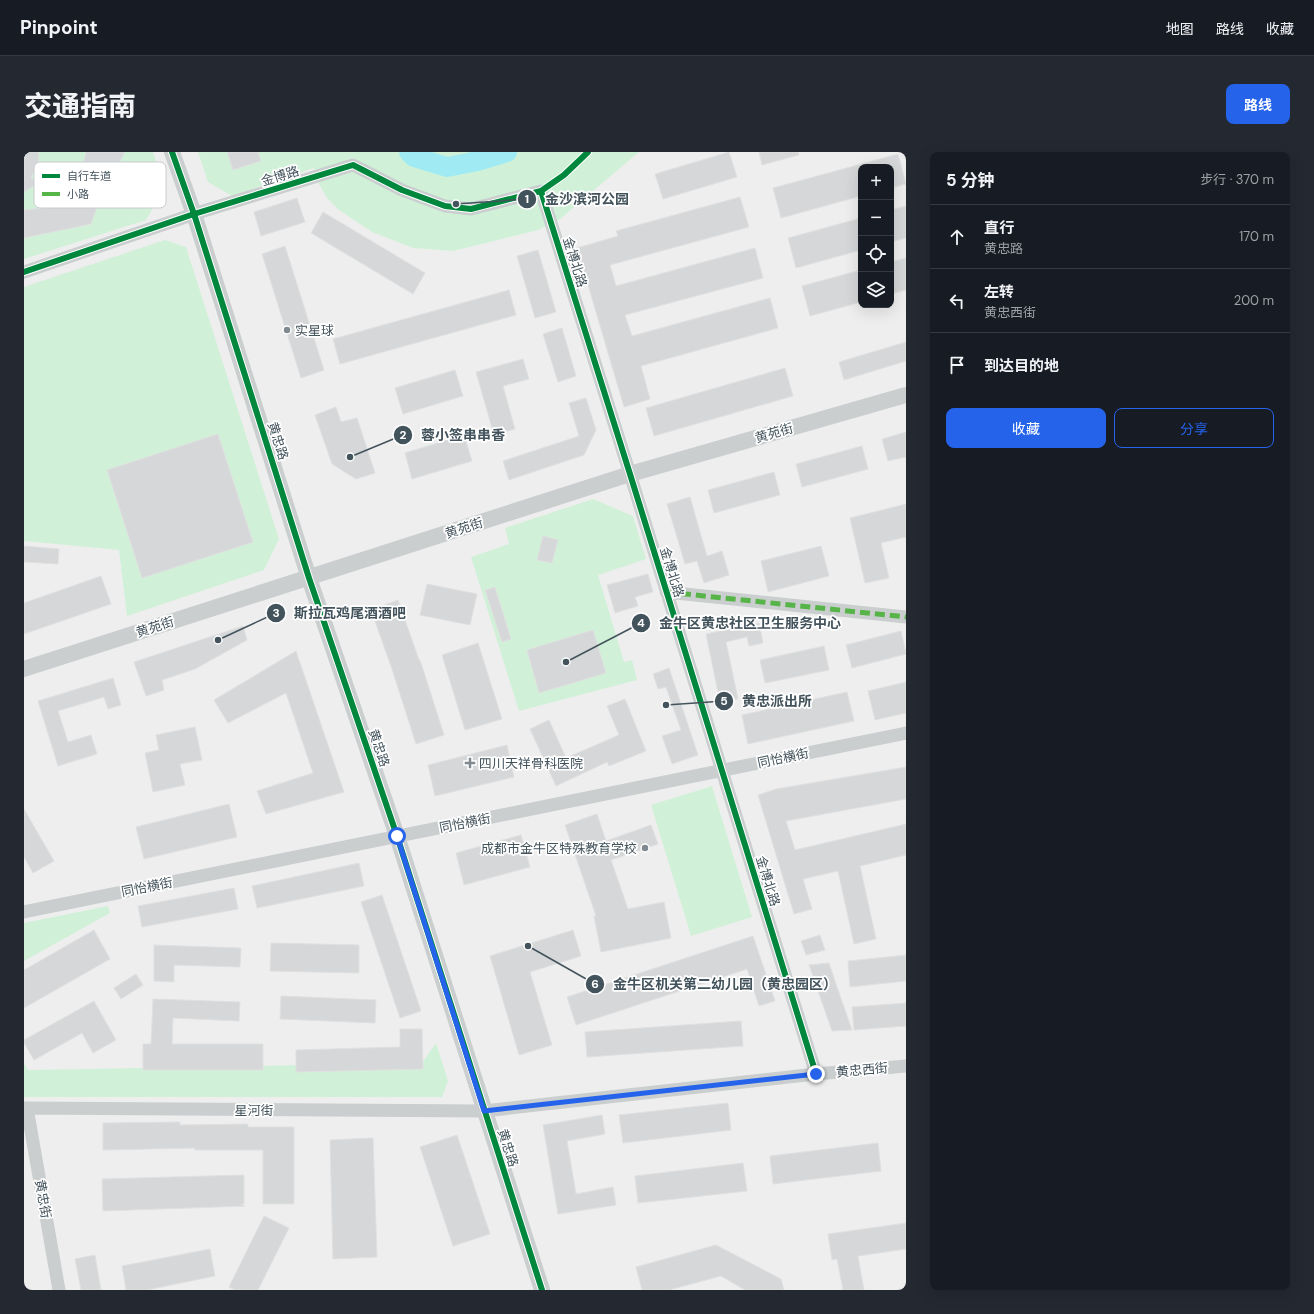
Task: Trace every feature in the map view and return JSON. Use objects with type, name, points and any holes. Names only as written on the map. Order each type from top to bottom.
[{"type":"street","name":"黄忠路","points":[[172,152],[194,214],[309,578],[397,836],[542,1290]]},
{"type":"street","name":"金博路","points":[[24,272],[194,214],[353,165],[402,190],[445,206],[471,209],[541,191]]},
{"type":"street","name":"金博北路","points":[[541,191],[816,1074]]},
{"type":"street","name":"黄苑街","points":[[24,668],[630,474],[906,395]]},
{"type":"street","points":[[666,592],[906,617]]},
{"type":"street","name":"同怡横街","points":[[24,912],[906,733]]},
{"type":"street","name":"黄忠西街","points":[[484,1111],[816,1074],[906,1066]]},
{"type":"street","name":"星河街","points":[[26,1108],[484,1111]]},
{"type":"street","name":"黄忠街","points":[[26,1108],[59,1290]]},
{"type":"green space","points":[[24,152],[153,152],[156,162],[34,162],[34,208],[153,208],[146,220],[24,259]]},
{"type":"green space","points":[[198,152],[639,152],[560,219],[538,230],[453,251],[413,248],[372,232],[339,210],[327,198],[318,182],[314,168],[232,196],[208,182]]},
{"type":"green space","points":[[165,240],[186,247],[279,539],[264,570],[127,616],[119,550],[24,541],[24,287]]},
{"type":"green space","points":[[593,499],[633,516],[646,559],[598,575],[624,662],[632,660],[637,680],[519,711],[471,557],[509,544],[505,528]]},
{"type":"green space","points":[[712,786],[752,917],[691,936],[651,805]]},
{"type":"green space","points":[[108,906],[110,913],[24,961],[24,923]]},
{"type":"green space","points":[[436,1043],[448,1081],[442,1097],[24,1097],[24,1063],[28,1070],[422,1063]]},
{"type":"building","points":[[24,152],[38,152],[38,162],[34,162],[34,172],[31,177],[34,180],[34,186],[24,192]]},
{"type":"building","points":[[86,152],[125,152],[120,162],[84,162]]},
{"type":"building","points":[[227,152],[258,152],[261,161],[233,170]]},
{"type":"building","points":[[729,152],[737,177],[663,199],[655,174]]},
{"type":"building","points":[[759,152],[798,152],[799,155],[762,165]]},
{"type":"building","points":[[898,154],[906,184],[894,187],[894,164],[861,164]]},
{"type":"building","points":[[858,165],[858,197],[781,218],[773,188]]},
{"type":"building","points":[[740,197],[749,227],[610,265],[616,286],[755,248],[763,278],[625,315],[632,336],[770,298],[778,328],[641,366],[650,399],[624,407],[577,248],[618,236],[616,231]]},
{"type":"building","points":[[297,198],[305,222],[261,236],[254,212]]},
{"type":"building","points":[[906,206],[906,238],[894,241],[894,236],[894,209]]},
{"type":"building","points":[[43,208],[97,208],[91,224],[24,238],[24,210]]},
{"type":"building","points":[[323,212],[425,273],[413,294],[311,233]]},
{"type":"building","points":[[858,219],[858,251],[796,268],[788,238]]},
{"type":"building","points":[[285,246],[324,370],[301,378],[262,254]]},
{"type":"building","points":[[538,250],[556,312],[535,318],[517,256]]},
{"type":"building","points":[[906,258],[906,290],[894,293],[894,272],[894,261]]},
{"type":"building","points":[[858,271],[858,303],[810,316],[802,286]]},
{"type":"building","points":[[509,290],[516,315],[340,364],[333,339]]},
{"type":"building","points":[[562,328],[576,376],[558,382],[543,334]]},
{"type":"building","points":[[906,342],[906,361],[844,380],[839,362]]},
{"type":"building","points":[[523,359],[529,379],[503,386],[515,429],[494,435],[476,372]]},
{"type":"building","points":[[785,368],[793,396],[654,436],[646,408]]},
{"type":"building","points":[[455,370],[463,396],[403,414],[395,388]]},
{"type":"building","points":[[586,398],[596,430],[584,455],[509,480],[503,461],[579,436],[569,403]]},
{"type":"building","points":[[336,407],[341,422],[357,418],[375,473],[356,479],[332,464],[315,415]]},
{"type":"building","points":[[906,432],[906,457],[888,461],[882,439]]},
{"type":"building","points":[[218,434],[253,542],[142,578],[107,470]]},
{"type":"building","points":[[464,435],[472,461],[412,479],[405,453]]},
{"type":"building","points":[[862,446],[868,469],[802,487],[796,464]]},
{"type":"building","points":[[774,472],[780,495],[714,513],[708,490]]},
{"type":"building","points":[[690,497],[707,556],[722,551],[729,575],[704,583],[697,561],[685,564],[667,504]]},
{"type":"building","points":[[906,504],[906,537],[881,543],[889,578],[865,583],[850,518]]},
{"type":"building","points":[[543,536],[558,540],[552,563],[537,560]]},
{"type":"building","points":[[24,546],[59,549],[58,564],[24,562]]},
{"type":"building","points":[[821,546],[829,576],[768,592],[761,561]]},
{"type":"building","points":[[648,574],[653,592],[635,597],[638,606],[615,613],[607,585]]},
{"type":"building","points":[[101,576],[111,604],[24,634],[24,603]]},
{"type":"building","points":[[427,584],[477,594],[470,625],[420,615]]},
{"type":"building","points":[[495,587],[511,639],[502,642],[485,590]]},
{"type":"building","points":[[398,600],[420,660],[444,735],[416,744],[371,610]]},
{"type":"building","points":[[759,623],[763,643],[749,646],[747,637],[726,642],[738,699],[720,702],[706,634]]},
{"type":"building","points":[[243,626],[247,640],[195,669],[162,680],[164,690],[146,696],[134,662]]},
{"type":"building","points":[[593,630],[606,673],[539,693],[527,650]]},
{"type":"building","points":[[901,631],[906,654],[852,668],[846,645]]},
{"type":"building","points":[[478,643],[502,719],[465,730],[442,655]]},
{"type":"building","points":[[824,646],[829,670],[765,683],[760,660]]},
{"type":"building","points":[[296,651],[344,792],[266,814],[257,791],[313,773],[286,693],[228,723],[214,700]]},
{"type":"building","points":[[669,668],[698,755],[672,764],[662,736],[681,730],[666,687],[658,689],[653,674]]},
{"type":"building","points":[[113,678],[121,705],[108,709],[104,697],[58,711],[68,742],[91,735],[97,754],[58,766],[38,701]]},
{"type":"building","points":[[906,682],[906,713],[875,720],[868,691]]},
{"type":"building","points":[[847,692],[854,721],[748,744],[742,715]]},
{"type":"building","points":[[625,699],[646,751],[609,766],[607,762],[556,786],[530,729],[549,720],[566,758],[619,735],[607,706]]},
{"type":"building","points":[[195,727],[202,760],[180,764],[185,785],[153,792],[145,753],[159,750],[156,735]]},
{"type":"building","points":[[507,745],[514,777],[435,796],[428,765]]},
{"type":"building","points":[[906,767],[906,799],[786,821],[795,850],[906,824],[906,855],[860,866],[876,939],[854,944],[838,871],[803,879],[812,909],[794,914],[758,795],[776,789]]},
{"type":"building","points":[[229,804],[237,837],[144,859],[136,827]]},
{"type":"building","points":[[24,809],[54,861],[33,873],[24,857]]},
{"type":"building","points":[[597,814],[606,841],[651,825],[658,844],[611,860],[628,909],[664,902],[671,938],[601,952],[594,916],[596,916],[565,825]]},
{"type":"building","points":[[521,835],[530,867],[464,885],[456,853]]},
{"type":"building","points":[[359,863],[364,886],[257,908],[252,886]]},
{"type":"building","points":[[234,888],[238,909],[142,927],[138,906]]},
{"type":"building","points":[[382,895],[421,1011],[400,1018],[361,902]]},
{"type":"building","points":[[94,930],[110,959],[24,1008],[24,970]]},
{"type":"building","points":[[573,930],[581,956],[530,972],[552,1045],[519,1055],[490,956]]},
{"type":"building","points":[[820,935],[825,950],[806,955],[801,941]]},
{"type":"building","points":[[753,936],[775,1001],[759,1006],[747,969],[576,1025],[567,997]]},
{"type":"building","points":[[271,943],[359,945],[359,973],[270,971]]},
{"type":"building","points":[[154,945],[241,948],[240,967],[174,965],[174,982],[154,981]]},
{"type":"building","points":[[906,955],[906,981],[850,987],[848,961]]},
{"type":"building","points":[[829,963],[852,1030],[832,1031],[809,965]]},
{"type":"building","points":[[136,974],[143,985],[121,999],[114,988]]},
{"type":"building","points":[[281,996],[376,1000],[375,1023],[280,1019]]},
{"type":"building","points":[[153,999],[240,1002],[239,1021],[173,1018],[172,1044],[263,1044],[263,1070],[143,1070],[143,1044],[151,1044]]},
{"type":"building","points":[[94,1001],[116,1040],[93,1053],[82,1033],[34,1060],[24,1043],[24,1040]]},
{"type":"building","points":[[906,1003],[906,1026],[854,1030],[852,1007]]},
{"type":"building","points":[[741,1021],[743,1046],[587,1057],[585,1032]]},
{"type":"building","points":[[400,1029],[422,1029],[423,1069],[296,1072],[296,1050],[400,1047]]},
{"type":"building","points":[[728,1103],[731,1130],[623,1143],[619,1115]]},
{"type":"building","points":[[602,1115],[605,1134],[567,1141],[576,1194],[613,1187],[616,1205],[558,1214],[543,1125]]},
{"type":"building","points":[[180,1122],[180,1125],[248,1124],[248,1127],[294,1127],[294,1204],[263,1204],[263,1150],[195,1150],[195,1148],[103,1150],[103,1123]]},
{"type":"building","points":[[457,1135],[490,1234],[453,1246],[420,1147]]},
{"type":"building","points":[[373,1138],[377,1257],[333,1259],[330,1140]]},
{"type":"building","points":[[878,1143],[881,1171],[773,1184],[770,1156]]},
{"type":"building","points":[[743,1163],[747,1191],[638,1203],[635,1176]]},
{"type":"building","points":[[244,1175],[244,1204],[241,1204],[245,1206],[103,1211],[102,1179]]},
{"type":"building","points":[[264,1216],[289,1228],[258,1290],[235,1290],[229,1287]]},
{"type":"building","points":[[906,1223],[906,1249],[858,1256],[864,1290],[843,1290],[837,1259],[832,1260],[828,1234]]},
{"type":"building","points":[[716,1245],[781,1279],[784,1290],[745,1290],[721,1276],[669,1290],[642,1290],[636,1267]]},
{"type":"building","points":[[210,1249],[215,1276],[147,1290],[126,1290],[122,1266]]},
{"type":"building","points":[[95,1255],[101,1290],[81,1290],[75,1259]]},
{"type":"waterway","points":[[409,152],[414,157],[447,167],[478,161],[507,152]]},
{"type":"marked path","points":[[666,592],[906,617]]},
{"type":"cycle path","points":[[172,152],[194,214],[309,578],[397,836],[542,1290]]},
{"type":"cycle path","points":[[24,272],[194,214],[353,165],[402,190],[445,206],[471,209],[541,191],[564,175],[588,152]]},
{"type":"cycle path","points":[[541,191],[816,1074]]},
{"type":"place","name":"金沙滨河公园","points":[[456,204]]},
{"type":"place","name":"实星球","points":[[287,330]]},
{"type":"place","name":"蓉小签串串香","points":[[350,457]]},
{"type":"place","name":"斯拉瓦鸡尾酒酒吧","points":[[218,640]]},
{"type":"place","name":"金牛区黄忠社区卫生服务中心","points":[[566,662]]},
{"type":"place","name":"黄忠派出所","points":[[666,705]]},
{"type":"place","name":"四川天祥骨科医院","points":[[470,763]]},
{"type":"place","name":"成都市金牛区特殊教育学校","points":[[645,848]]},
{"type":"place","name":"金牛区机关第二幼儿园（黄忠园区）","points":[[528,946]]},
{"type":"route","points":[[397,836],[484,1111],[816,1074]]}]
